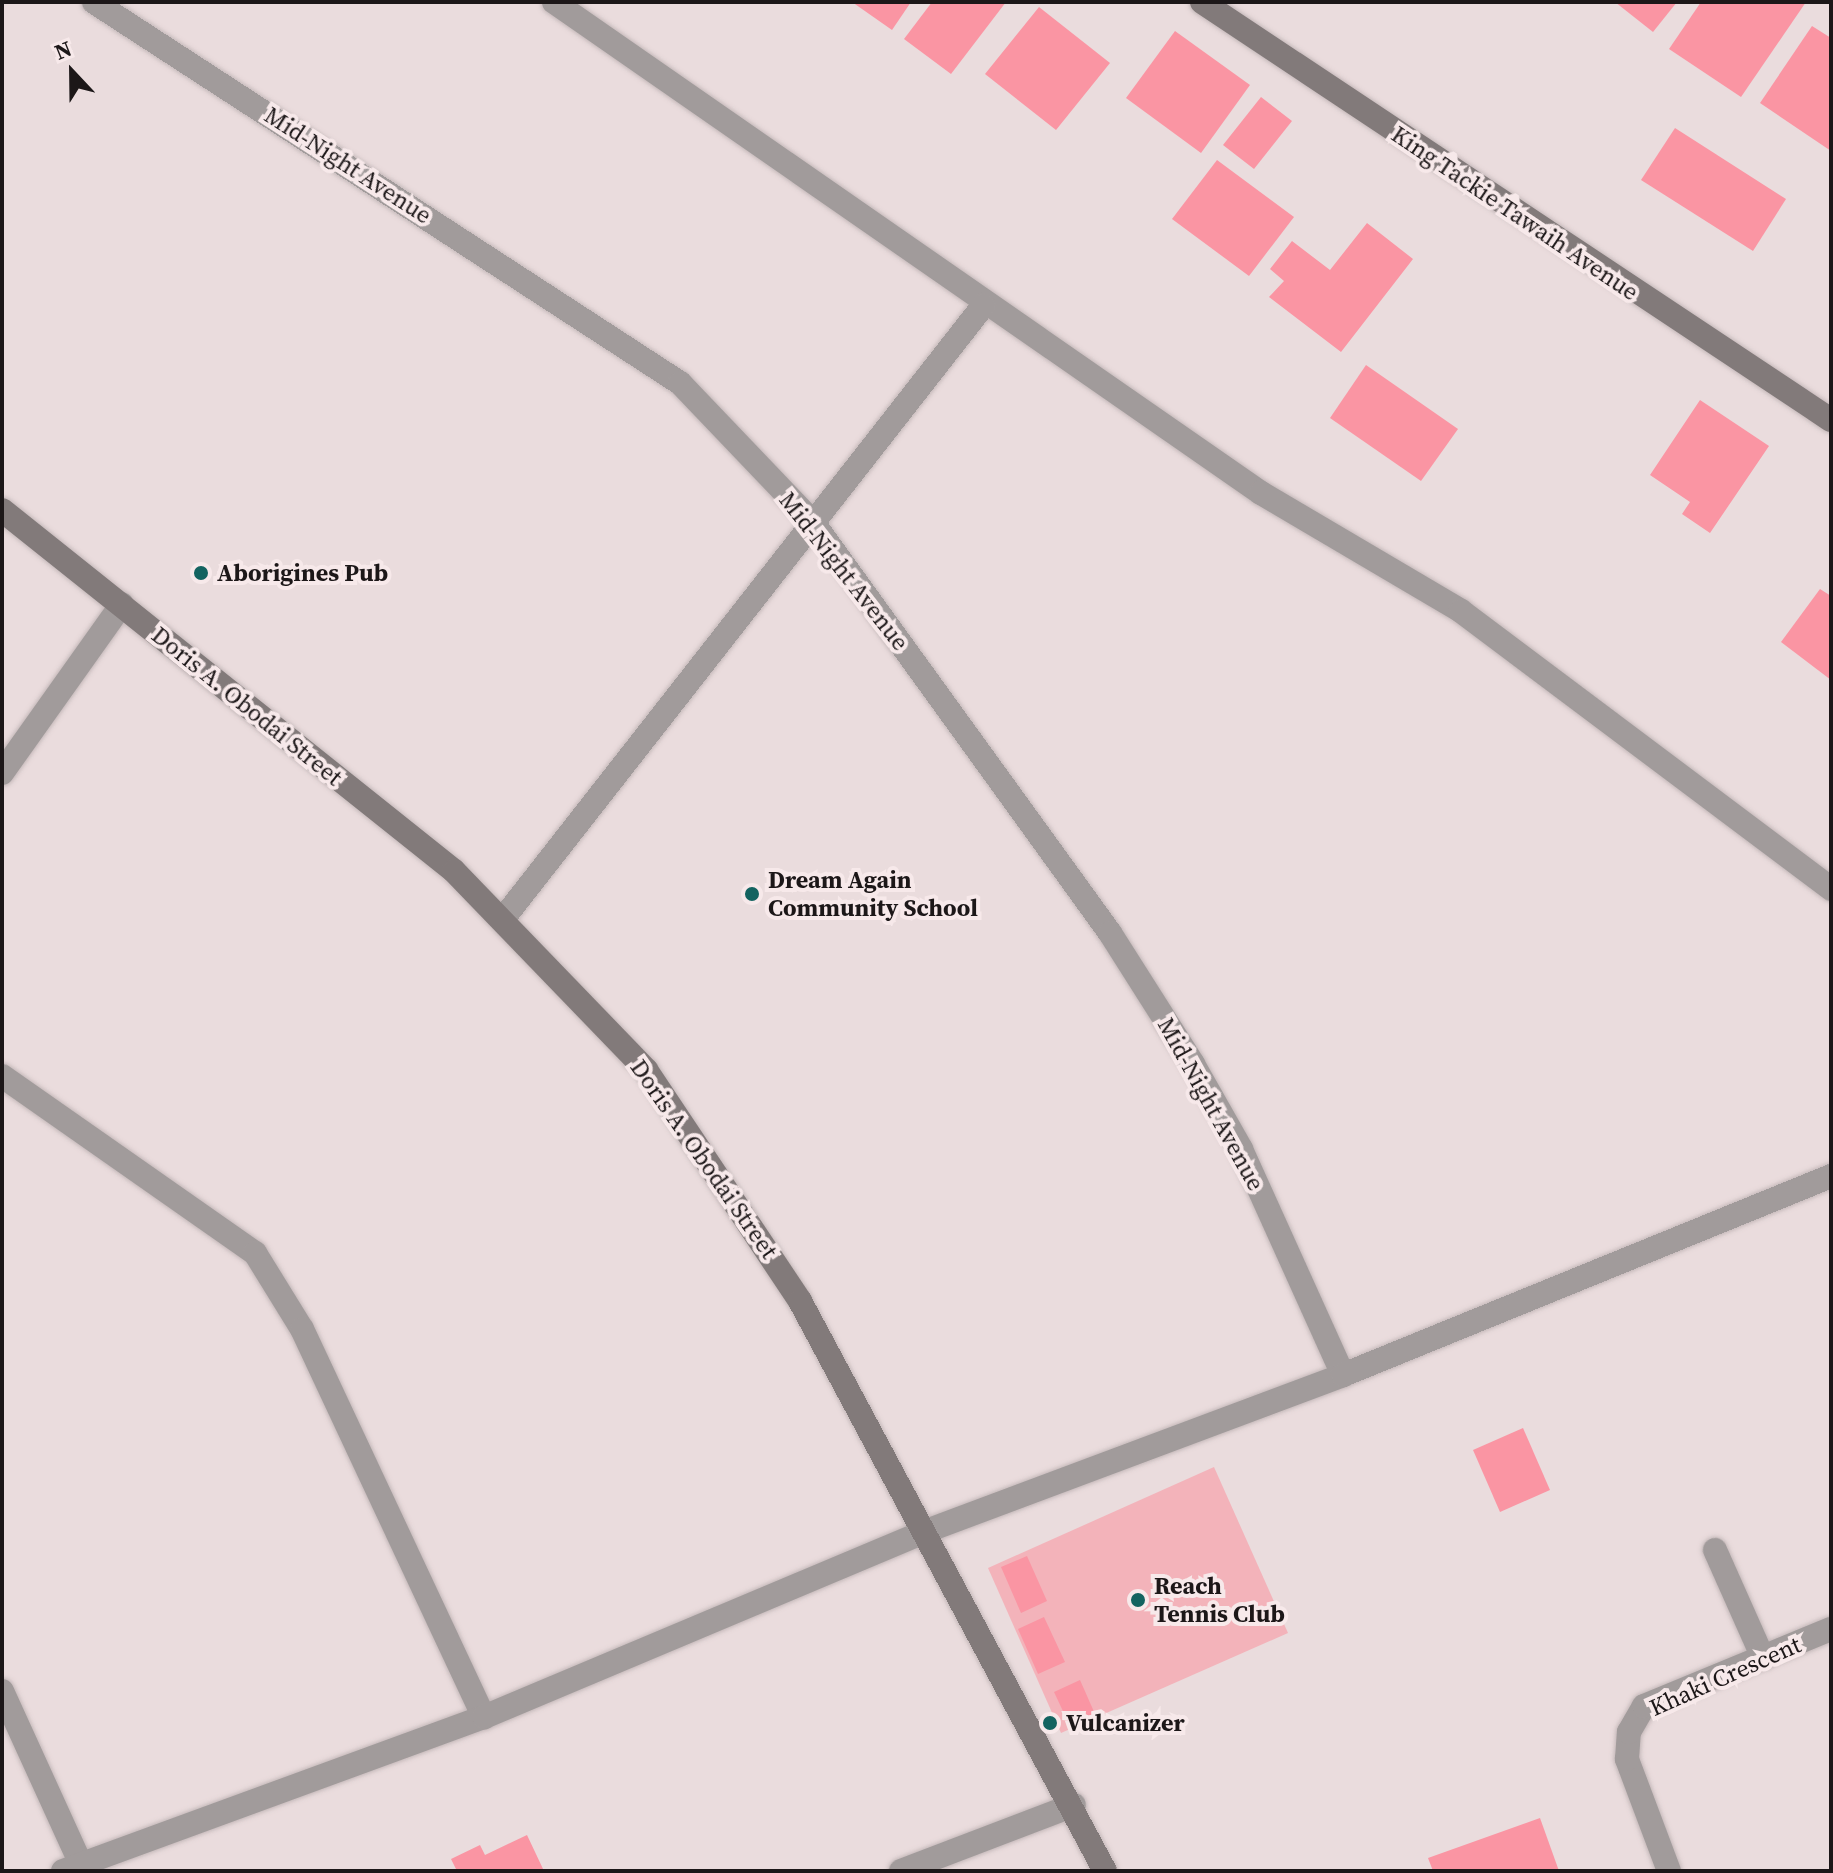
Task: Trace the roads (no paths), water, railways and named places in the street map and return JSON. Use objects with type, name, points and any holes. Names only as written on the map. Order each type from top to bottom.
[{"type":"street","name":"Mid-Night Avenue","points":[[94,2],[680,383],[812,521],[1110,933],[1193,1064],[1241,1149],[1343,1375]]},
{"type":"street","points":[[554,2],[983,306],[1261,493],[1461,611],[1831,889]]},
{"type":"street","name":"King Tackie Tawaih Avenue","points":[[1202,2],[1831,420]]},
{"type":"street","points":[[503,919],[983,306]]},
{"type":"street","name":"Doris A. Obodai Street","points":[[2,510],[454,871],[646,1070],[729,1187],[929,1530],[1074,1805],[1105,1871]]},
{"type":"street","points":[[2,773],[122,604]]},
{"type":"street","points":[[2,1076],[255,1253],[302,1329],[484,1717]]},
{"type":"street","points":[[2,1691],[72,1868],[484,1717],[929,1530],[1343,1375],[1831,1176]]},
{"type":"street","points":[[1715,1550],[1763,1658]]},
{"type":"street","name":"Khaki Crescent","points":[[1669,1871],[1627,1759],[1629,1732],[1644,1706],[1831,1629]]},
{"type":"street","points":[[901,1871],[1074,1805]]},
{"type":"place","name":"Aborigines Pub","points":[[201,573]]},
{"type":"place","name":"Dream Again Community School","points":[[752,894]]},
{"type":"place","name":"Reach Tennis Club","points":[[1138,1600]]},
{"type":"place","name":"Vulcanizer","points":[[1050,1723]]}]
